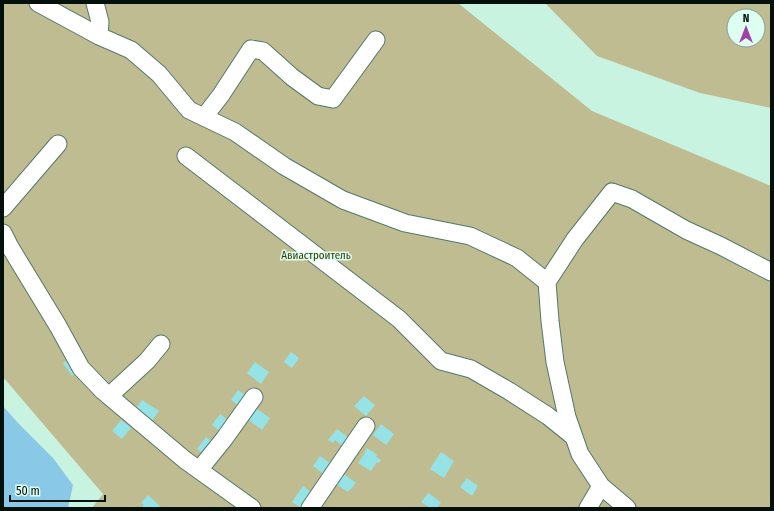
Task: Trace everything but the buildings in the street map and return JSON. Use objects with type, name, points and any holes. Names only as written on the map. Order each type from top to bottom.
[{"type":"street","points":[[38,3],[99,36],[131,50],[159,74],[189,110],[235,132],[284,166],[342,200],[405,223],[470,236],[517,258],[547,282]]},
{"type":"street","points":[[95,3],[100,22],[99,36]]},
{"type":"street","points":[[204,117],[221,95],[251,49],[263,51],[292,77],[318,96],[333,99],[376,40]]},
{"type":"street","points":[[3,208],[58,144]]},
{"type":"street","points":[[186,156],[399,320],[440,361],[471,369],[548,416],[574,437]]},
{"type":"street","points":[[627,508],[601,486],[580,454],[567,417],[556,362],[550,320],[547,282],[575,239],[612,192],[632,199],[686,230],[722,246],[771,272]]},
{"type":"street","points":[[3,233],[81,368],[103,391],[185,460],[252,508]]},
{"type":"street","points":[[109,396],[147,361],[161,344]]},
{"type":"street","points":[[199,470],[224,439],[254,397]]},
{"type":"street","points":[[310,508],[366,426]]},
{"type":"street","points":[[588,508],[601,486]]},
{"type":"green space","name":"Авиастроитель","points":[[3,3],[458,3],[592,111],[771,186],[771,508],[92,508],[103,494],[3,377]]},
{"type":"green space","points":[[545,3],[771,3],[771,108],[700,93],[597,56]]},
{"type":"water","points":[[3,406],[53,458],[73,485],[68,508],[3,508]]}]
